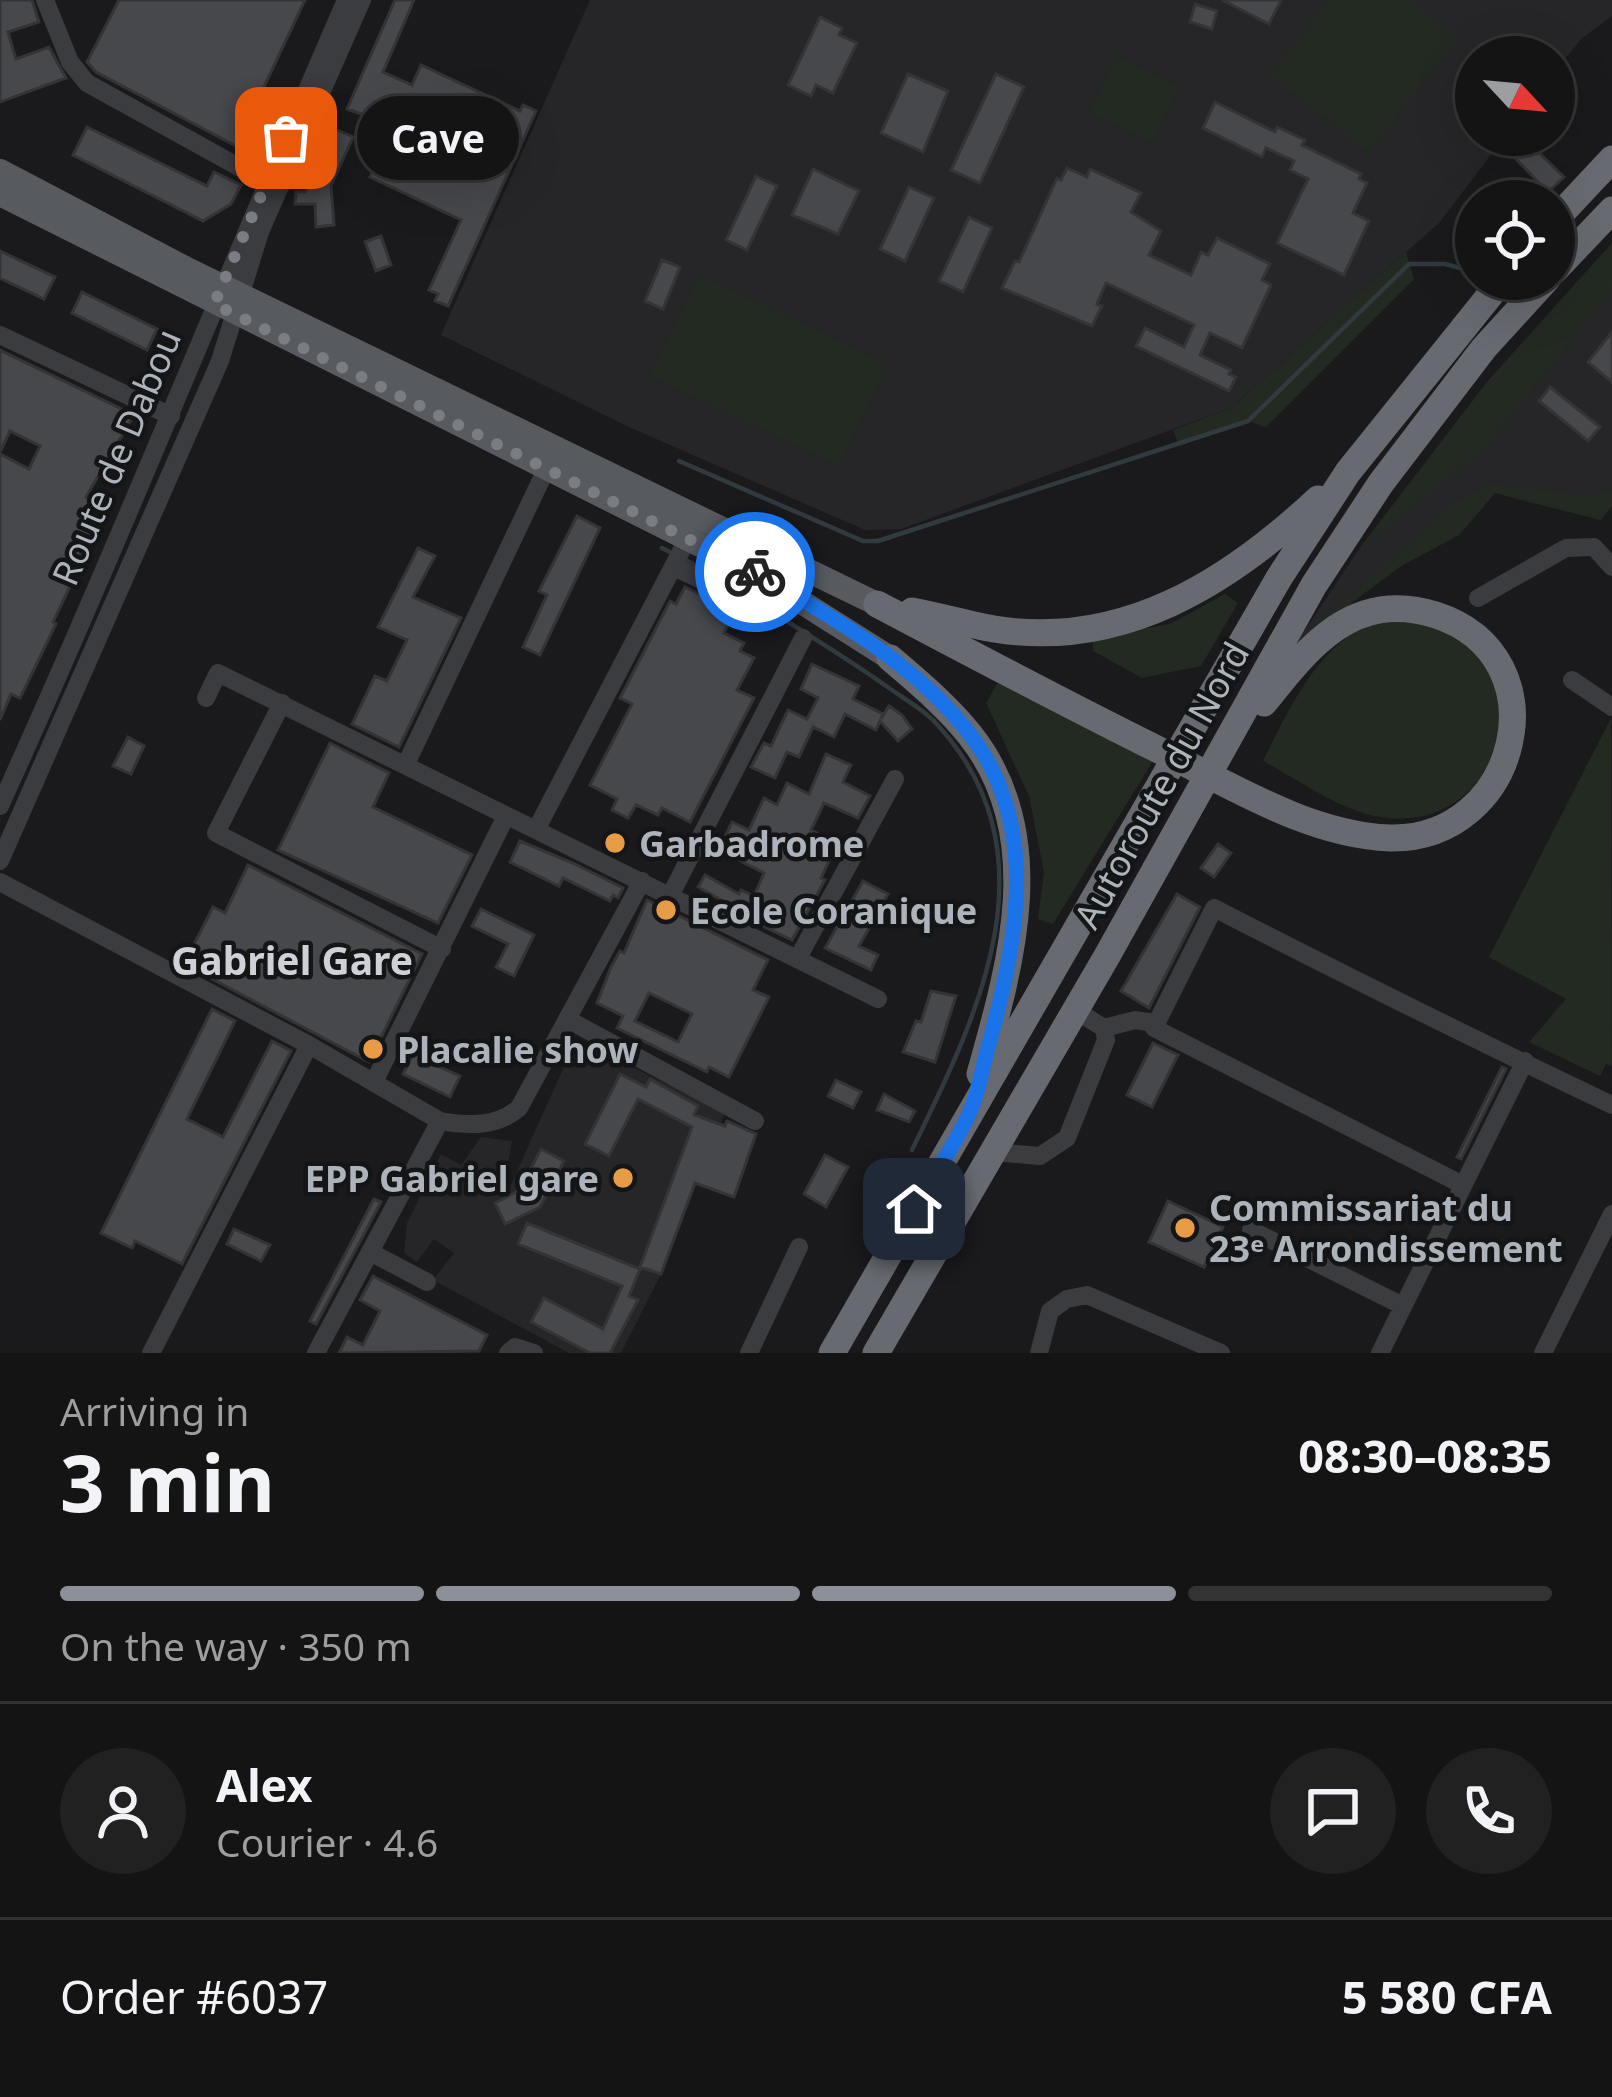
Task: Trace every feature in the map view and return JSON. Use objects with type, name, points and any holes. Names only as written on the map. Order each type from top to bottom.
[{"type":"highway","points":[[1575,199],[1612,159]]},
{"type":"highway","points":[[1575,250],[1612,210]]},
{"type":"highway","name":"Autoroute du Nord","points":[[832,1353],[1280,578],[1348,472],[1486,300]]},
{"type":"highway","name":"Autoroute du Nord","points":[[876,1353],[1314,585],[1382,483],[1484,349],[1528,300]]},
{"type":"highway","points":[[877,604],[996,629],[1053,633],[1119,625],[1169,607],[1218,580],[1280,535],[1348,472]]},
{"type":"highway","points":[[877,604],[1263,802],[1333,828],[1383,837],[1409,837],[1448,825],[1479,803],[1508,751],[1511,696],[1498,664],[1471,633],[1443,618],[1402,608],[1360,615],[1335,628],[1295,663],[1223,751]]},
{"type":"highway","points":[[890,658],[972,738],[1006,805],[1016,848],[1013,946],[970,1113]]},
{"type":"main road","points":[[0,171],[227,299]]},
{"type":"main road","points":[[0,194],[552,457],[877,604]]},
{"type":"main road","points":[[552,457],[681,554],[802,600],[890,658]]},
{"type":"street","points":[[45,0],[70,62],[87,83],[266,182]]},
{"type":"street","name":"Route de Dabou","points":[[0,861],[220,361],[227,299],[266,182],[346,0]]},
{"type":"street","name":"Route de Dabou","points":[[0,806],[171,416],[260,232],[362,0]]},
{"type":"street","points":[[0,335],[171,416]]},
{"type":"street","points":[[406,764],[552,457]]},
{"type":"street","points":[[1478,598],[1566,548],[1594,547],[1612,567]]},
{"type":"street","points":[[536,830],[681,554],[731,594]]},
{"type":"street","points":[[670,894],[803,638]]},
{"type":"street","points":[[206,698],[218,674],[878,999]]},
{"type":"street","points":[[1572,680],[1612,706]]},
{"type":"street","points":[[282,703],[216,833],[442,949]]},
{"type":"street","points":[[798,958],[895,779]]},
{"type":"street","points":[[374,1082],[506,816]]},
{"type":"street","points":[[0,882],[309,1045],[440,1121],[478,1124],[506,1120],[519,1108],[642,880]]},
{"type":"street","points":[[1154,1023],[1214,908],[1456,1033],[1612,1105]]},
{"type":"street","points":[[993,1152],[1040,1156],[1067,1138],[1106,1040],[1103,1028],[1075,1010]]},
{"type":"street","points":[[567,1019],[755,1120]]},
{"type":"street","points":[[1103,1028],[1135,1020],[1154,1023]]},
{"type":"street","points":[[1154,1023],[1158,1031],[1463,1185]]},
{"type":"street","points":[[151,1353],[309,1045]]},
{"type":"street","points":[[1380,1353],[1525,1061]]},
{"type":"street","points":[[316,1353],[440,1121]]},
{"type":"street","points":[[1543,1353],[1612,1214]]},
{"type":"street","points":[[1251,1230],[1403,1306]]},
{"type":"street","points":[[749,1353],[799,1247]]},
{"type":"street","points":[[370,1252],[427,1282]]},
{"type":"street","points":[[1039,1353],[1050,1311],[1078,1295],[1096,1297],[1221,1353]]},
{"type":"street","points":[[508,1353],[514,1347],[534,1353]]},
{"type":"shaded area","points":[[590,0],[1612,0],[1612,16],[1575,47],[1575,36],[1455,36],[1455,156],[1490,156],[1472,180],[1455,180],[1455,202],[1439,223],[1231,408],[901,529],[865,530],[631,428],[441,335]]},
{"type":"shaded area","points":[[1329,0],[1409,0],[1455,36],[1368,152],[1270,75]]},
{"type":"shaded area","points":[[1116,56],[1179,86],[1153,142],[1090,113]]},
{"type":"shaded area","points":[[1612,243],[1612,506],[1601,520],[1495,493],[1459,535],[1401,566],[1295,645],[1359,549],[1487,382],[1561,300],[1575,300],[1575,284]]},
{"type":"shaded area","points":[[1612,243],[1612,290],[1484,449],[1359,549],[1487,382],[1561,300],[1575,300],[1575,284]]},
{"type":"shaded area","points":[[1406,252],[1414,279],[1266,427],[1248,421],[1179,446],[1173,430],[1231,408]]},
{"type":"shaded area","points":[[699,274],[887,364],[839,466],[650,376]]},
{"type":"shaded area","points":[[1492,484],[1592,496],[1612,490],[1612,506],[1601,520],[1495,493],[1459,535],[1401,566],[1295,645],[1457,501]]},
{"type":"shaded area","points":[[1225,594],[1238,603],[1201,666],[1142,678],[1093,651],[1093,637],[1170,624]]},
{"type":"shaded area","points":[[1415,620],[1457,637],[1483,662],[1497,692],[1500,724],[1493,754],[1478,781],[1454,803],[1424,816],[1388,818],[1339,803],[1263,761],[1308,680],[1338,645],[1376,623]]},
{"type":"shaded area","points":[[998,682],[1154,759],[1053,924],[1038,919],[1044,872],[1029,796],[986,703]]},
{"type":"shaded area","points":[[1611,718],[1612,1066],[1606,1064],[1600,1076],[1529,1042],[1566,999],[1489,957]]},
{"type":"shaded area","points":[[576,1040],[725,1112],[661,1274],[621,1353],[569,1353],[433,1280],[454,1253],[434,1239],[417,1262],[404,1253],[407,1223],[441,1154],[461,1165],[481,1137],[512,1141],[504,1187],[511,1185]]},
{"type":"building","points":[[0,0],[32,0],[39,22],[8,32],[16,59],[49,47],[66,78],[0,102]]},
{"type":"building","points":[[119,0],[305,0],[236,146],[96,72],[87,62]]},
{"type":"building","points":[[395,0],[414,0],[383,72],[412,85],[421,65],[520,111],[523,105],[536,111],[448,306],[435,301],[438,294],[429,290],[461,220],[370,177],[393,125],[347,109]]},
{"type":"building","points":[[1222,0],[1281,0],[1269,24]]},
{"type":"building","points":[[1195,4],[1217,11],[1212,29],[1190,22]]},
{"type":"building","points":[[820,17],[842,28],[839,35],[857,43],[833,93],[816,85],[811,96],[788,85]]},
{"type":"building","points":[[908,74],[948,91],[923,152],[881,133]]},
{"type":"building","points":[[996,74],[1024,87],[980,183],[951,170]]},
{"type":"building","points":[[1215,102],[1275,132],[1277,127],[1305,140],[1302,145],[1361,174],[1359,179],[1367,183],[1353,213],[1369,221],[1344,275],[1277,243],[1308,179],[1290,170],[1294,161],[1266,148],[1262,157],[1203,128]]},
{"type":"building","points":[[87,127],[207,186],[214,172],[241,185],[231,204],[203,221],[73,155]]},
{"type":"building","points":[[333,128],[353,137],[331,186],[334,225],[316,227],[315,204],[295,204],[296,192],[305,192]]},
{"type":"building","points":[[1513,156],[1542,156],[1564,177],[1536,180]]},
{"type":"building","points":[[1067,168],[1087,177],[1090,169],[1141,193],[1131,212],[1161,231],[1149,255],[1191,275],[1201,252],[1208,255],[1217,238],[1270,264],[1262,280],[1271,285],[1242,348],[1210,333],[1200,355],[1231,370],[1229,374],[1236,377],[1229,391],[1136,346],[1145,328],[1184,347],[1194,325],[1106,283],[1092,326],[1002,288],[1057,178],[1061,180]]},
{"type":"building","points":[[813,169],[859,191],[838,234],[792,215]]},
{"type":"building","points":[[756,176],[777,186],[747,250],[726,240]]},
{"type":"building","points":[[909,187],[934,198],[905,261],[880,249]]},
{"type":"building","points":[[969,217],[992,228],[963,292],[939,281]]},
{"type":"building","points":[[381,236],[391,265],[376,271],[365,242]]},
{"type":"building","points":[[0,251],[55,277],[44,299],[0,278]]},
{"type":"building","points":[[662,260],[680,267],[663,309],[645,301]]},
{"type":"building","points":[[82,292],[157,329],[147,350],[72,313]]},
{"type":"building","points":[[1612,332],[1612,382],[1588,362]]},
{"type":"building","points":[[0,350],[134,415],[86,497],[103,505],[73,570],[77,572],[56,624],[20,698],[11,694],[0,720],[0,454],[29,469],[40,446],[10,431],[0,452]]},
{"type":"building","points":[[1550,387],[1600,427],[1588,441],[1539,401]]},
{"type":"building","points":[[577,516],[600,528],[540,655],[523,647],[547,595],[539,591]]},
{"type":"building","points":[[418,548],[435,556],[413,597],[461,618],[399,747],[352,724],[375,676],[387,681],[407,640],[378,627]]},
{"type":"building","points":[[685,587],[725,606],[738,606],[724,633],[744,643],[740,651],[754,658],[737,690],[754,698],[690,822],[662,808],[658,815],[636,805],[628,818],[612,810],[617,799],[590,785],[632,704],[620,698],[670,601],[676,604]]},
{"type":"building","points":[[812,664],[859,686],[853,699],[883,714],[881,719],[889,706],[912,729],[898,741],[880,721],[876,730],[845,714],[834,737],[813,727],[799,757],[787,752],[775,778],[751,767],[764,743],[771,746],[788,710],[807,719],[818,698],[801,689]]},
{"type":"building","points":[[128,737],[144,746],[131,774],[113,766]]},
{"type":"building","points":[[330,743],[389,773],[373,807],[472,855],[438,923],[278,850]]},
{"type":"building","points":[[826,754],[851,765],[843,782],[870,796],[858,818],[824,803],[811,830],[817,833],[810,847],[831,857],[821,878],[825,880],[792,940],[731,911],[698,887],[705,875],[739,894],[741,890],[754,896],[764,873],[711,846],[717,835],[724,839],[732,822],[749,830],[764,798],[777,805],[787,783],[809,794]]},
{"type":"building","points":[[520,841],[623,888],[618,898],[613,895],[610,901],[563,878],[559,886],[510,862]]},
{"type":"building","points":[[1218,844],[1231,853],[1214,877],[1201,868]]},
{"type":"building","points":[[248,865],[422,954],[369,1062],[184,964],[213,907],[225,913]]},
{"type":"building","points":[[863,881],[888,894],[859,946],[878,955],[871,970],[825,948]]},
{"type":"building","points":[[1177,894],[1200,907],[1149,1008],[1121,991]]},
{"type":"building","points":[[647,900],[768,960],[753,990],[769,997],[729,1077],[709,1067],[707,1072],[617,1028],[623,1016],[597,1003],[611,967],[620,951],[624,953]],"holes":[[[649,993],[692,1014],[678,1042],[635,1021]]]},
{"type":"building","points":[[481,909],[534,935],[514,976],[496,967],[508,944],[472,926]]},
{"type":"building","points":[[931,991],[956,996],[935,1062],[903,1052],[916,1021],[921,1022]]},
{"type":"building","points":[[212,1009],[235,1021],[187,1119],[223,1137],[272,1041],[291,1051],[182,1264],[135,1241],[132,1248],[101,1233]]},
{"type":"building","points":[[421,1038],[441,1048],[433,1064],[460,1076],[450,1097],[403,1074]]},
{"type":"building","points":[[1153,1043],[1178,1055],[1152,1107],[1127,1095]]},
{"type":"building","points":[[1502,1067],[1506,1069],[1461,1159],[1457,1157]]},
{"type":"building","points":[[620,1074],[646,1087],[650,1079],[698,1106],[694,1115],[725,1126],[727,1121],[756,1134],[734,1197],[695,1183],[661,1274],[640,1267],[692,1127],[638,1099],[609,1156],[585,1144]]},
{"type":"building","points":[[836,1080],[861,1092],[853,1108],[828,1096]]},
{"type":"building","points":[[884,1094],[915,1111],[909,1122],[877,1110]]},
{"type":"building","points":[[541,1149],[564,1161],[540,1207],[505,1224],[495,1203],[520,1190]]},
{"type":"building","points":[[825,1155],[848,1167],[826,1207],[804,1194]]},
{"type":"building","points":[[374,1199],[381,1202],[316,1324],[310,1321]]},
{"type":"building","points":[[1168,1201],[1223,1227],[1204,1267],[1149,1242]]},
{"type":"building","points":[[527,1223],[640,1269],[629,1296],[638,1300],[610,1353],[590,1353],[531,1322],[544,1298],[603,1329],[622,1286],[518,1244]]},
{"type":"building","points":[[234,1229],[270,1245],[261,1261],[227,1244]]},
{"type":"building","points":[[373,1276],[487,1335],[479,1351],[339,1353],[347,1337],[363,1345],[380,1311],[360,1300]]},
{"type":"waterway","points":[[679,461],[863,541],[878,541],[1248,421],[1409,264],[1455,267]]},
{"type":"waterway","points":[[662,548],[674,554]]},
{"type":"waterway","points":[[684,559],[721,580]]},
{"type":"waterway","points":[[736,589],[933,720],[971,771],[992,824],[999,878],[995,933],[961,1044],[912,1150]]},
{"type":"way so far","points":[[286,138],[214,304],[755,572]]},
{"type":"place","name":"Cave","points":[[286,138]]},
{"type":"place","name":"Garbadrome","points":[[615,843]]},
{"type":"place","name":"Ecole Coranique","points":[[666,910]]},
{"type":"place","name":"Placalie show","points":[[373,1049]]},
{"type":"place","name":"EPP Gabriel gare","points":[[623,1178]]},
{"type":"place","name":"Commissariat du 23ᵉ Arrondissement","points":[[1185,1228]]},
{"type":"district","name":"Gabriel Gare","points":[[292,959]]},
{"type":"route","points":[[755,572],[890,658],[944,706],[990,766],[1006,805],[1016,848],[1018,893],[1000,1004],[970,1113],[914,1209]]}]
